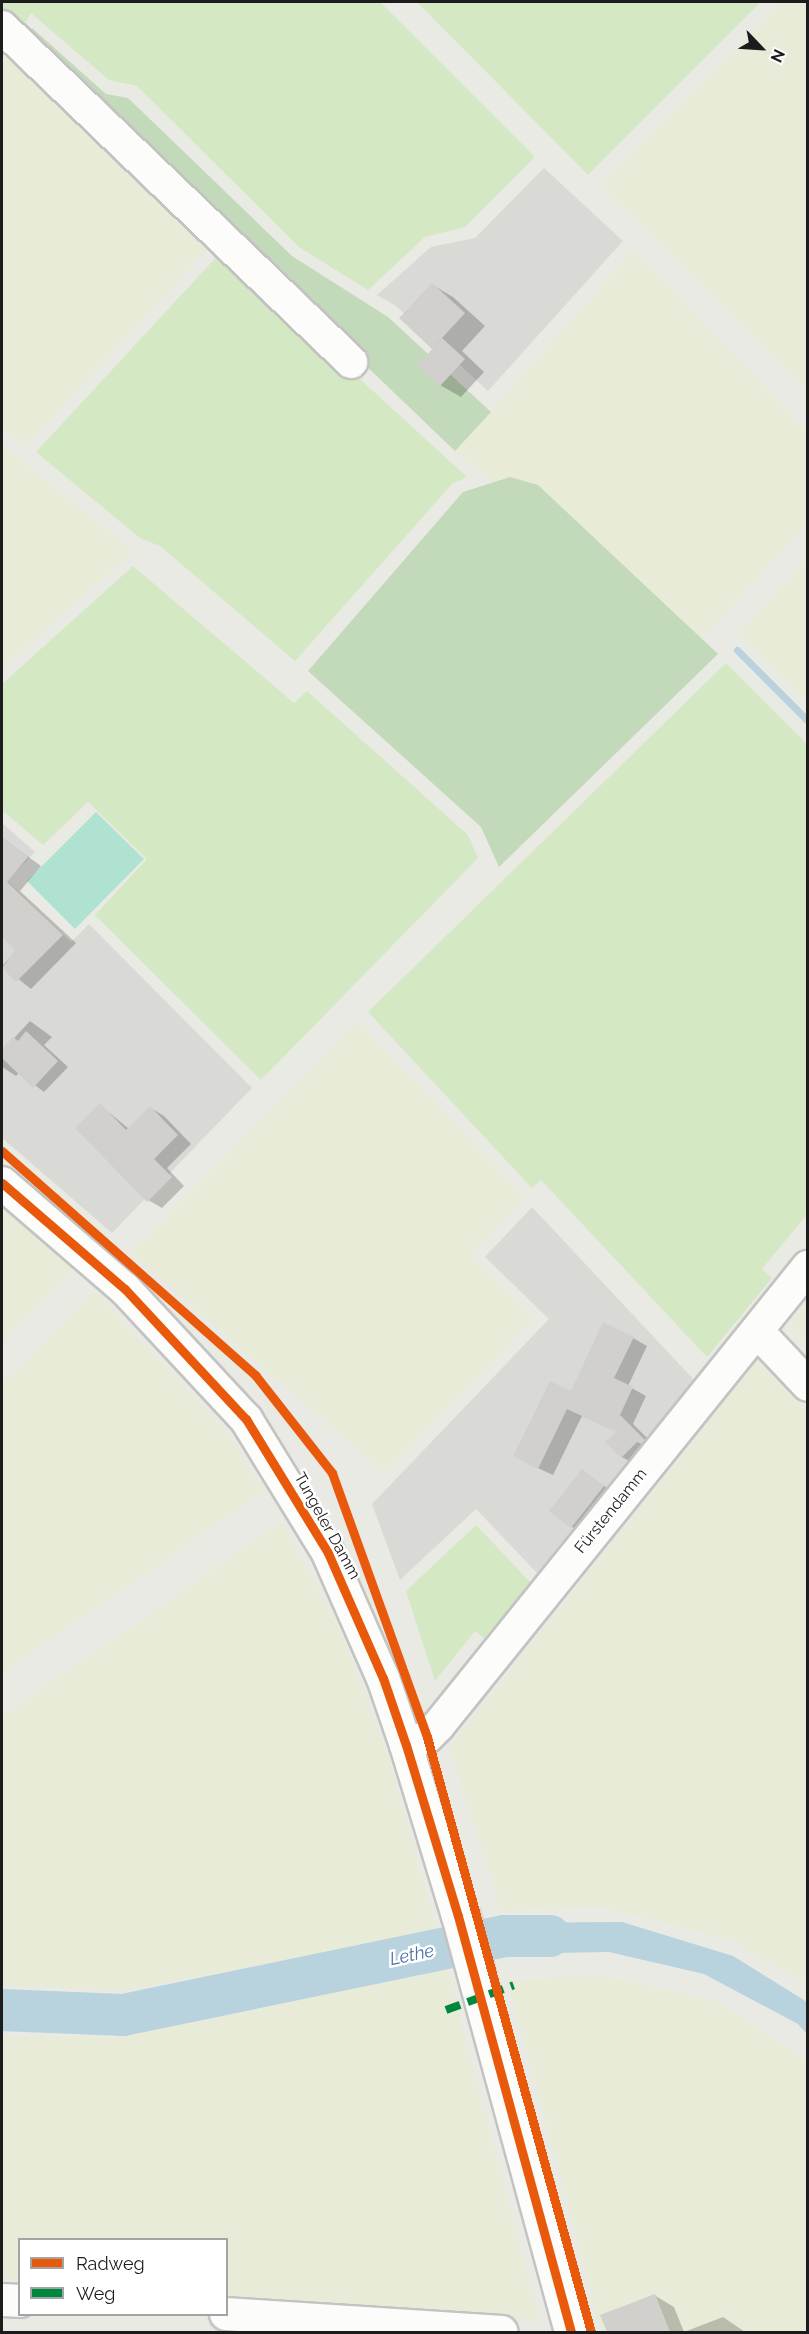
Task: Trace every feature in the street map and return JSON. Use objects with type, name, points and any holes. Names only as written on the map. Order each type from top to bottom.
[{"type":"street","points":[[2,27],[351,362]]},
{"type":"street","name":"Tungeler Damm","points":[[2,1183],[125,1289],[246,1419],[328,1553],[383,1678],[406,1745],[458,1916],[571,2332]]},
{"type":"street","name":"Fürstendamm","points":[[406,1745],[427,1737],[438,1726],[807,1267]]},
{"type":"street","points":[[757,1331],[807,1385]]},
{"type":"street","points":[[2,2300],[18,2301]]},
{"type":"street","points":[[228,2314],[501,2332]]},
{"type":"shaded area","points":[[544,168],[623,241],[488,391],[396,306],[377,295],[431,247],[475,238]]},
{"type":"shaded area","points":[[2,823],[35,852],[7,881],[71,942],[89,924],[252,1088],[112,1233],[2,1138]]},
{"type":"shaded area","points":[[532,1207],[695,1381],[538,1574],[476,1509],[400,1580],[372,1504],[549,1319],[485,1257]]},
{"type":"green space","points":[[2,2],[380,2],[535,157],[465,227],[425,237],[368,290],[299,247],[137,86],[109,80],[31,13],[23,27],[2,8]]},
{"type":"green space","points":[[417,2],[761,2],[588,175]]},
{"type":"green space","points":[[781,2],[807,2],[807,390],[601,186]]},
{"type":"green space","points":[[32,28],[106,94],[128,98],[292,256],[388,317],[491,412],[455,451],[28,42]]},
{"type":"green space","points":[[2,43],[212,244],[25,447],[2,428]]},
{"type":"green space","points":[[634,250],[807,431],[807,523],[702,639],[538,485],[510,477],[493,482],[455,451]]},
{"type":"green space","points":[[221,252],[467,477],[453,483],[295,661],[160,546],[140,538],[36,452]]},
{"type":"green space","points":[[2,445],[133,551],[2,669]]},
{"type":"green space","points":[[510,477],[538,485],[718,654],[499,867],[481,827],[308,671],[463,492]]},
{"type":"green space","points":[[807,559],[807,702],[737,634]]},
{"type":"green space","points":[[133,566],[294,703],[307,691],[468,835],[478,858],[261,1080],[95,915],[147,859],[88,802],[43,845],[2,810],[2,684]]},
{"type":"green space","points":[[726,663],[807,744],[808,1213],[762,1269],[772,1278],[707,1357],[541,1180],[532,1188],[368,1012]]},
{"type":"green space","points":[[96,812],[144,859],[75,929],[27,881]]},
{"type":"green space","points":[[358,1021],[525,1198],[470,1256],[533,1319],[385,1473],[131,1253]]},
{"type":"green space","points":[[2,1208],[74,1267],[2,1341]]},
{"type":"green space","points":[[94,1291],[228,1434],[263,1492],[2,1673],[2,1386]]},
{"type":"green space","points":[[807,1304],[807,1346],[789,1326]]},
{"type":"green space","points":[[757,1361],[807,1412],[807,1984],[730,1940],[607,1908],[501,1910],[449,1747]]},
{"type":"green space","points":[[282,1522],[339,1628],[390,1762],[437,1932],[121,1991],[2,1985],[2,1717]]},
{"type":"green space","points":[[476,1525],[531,1583],[484,1638],[475,1631],[435,1681],[406,1591]]},
{"type":"green space","points":[[447,1969],[539,2320],[228,2295],[228,2238],[18,2238],[18,2279],[2,2278],[2,2036],[124,2037]]},
{"type":"green space","points":[[599,1975],[719,2002],[807,2061],[807,2332],[602,2332],[508,1981]]},
{"type":"water","points":[[622,1922],[733,1956],[807,2002],[807,2034],[798,2024],[704,1974],[609,1952],[497,1954],[488,1923]]},
{"type":"pier","points":[[481,1907],[498,1973],[459,1979],[444,1921]]},
{"type":"building","points":[[432,283],[465,313],[432,349],[399,318]]},
{"type":"building","points":[[442,338],[465,359],[440,386],[417,366]]},
{"type":"building","points":[[2,836],[28,857],[7,882],[63,935],[16,982],[2,968],[15,950],[2,937]]},
{"type":"building","points":[[26,1031],[58,1061],[33,1088],[2,1058],[2,1049],[13,1037],[18,1041]]},
{"type":"building","points":[[100,1103],[126,1130],[150,1106],[178,1135],[154,1159],[172,1177],[147,1202],[75,1128]]},
{"type":"building","points":[[603,1322],[634,1337],[614,1378],[633,1387],[620,1415],[645,1440],[642,1444],[637,1442],[621,1458],[605,1442],[616,1432],[567,1409],[538,1469],[513,1456],[550,1381],[571,1391]]},
{"type":"building","points":[[582,1469],[604,1486],[571,1528],[549,1511]]},
{"type":"building","points":[[655,2294],[670,2332],[607,2332],[600,2315]]},
{"type":"waterway","points":[[737,650],[808,721]]},
{"type":"waterway","name":"Lethe","points":[[2,2010],[123,2015],[504,1936],[550,1936]]},
{"type":"marked path","points":[[446,2010],[514,1985]]},
{"type":"cycle path","points":[[2,1151],[256,1376],[332,1473],[427,1737],[591,2332]]},
{"type":"cycle path","points":[[2,1183],[125,1289],[246,1419],[328,1553],[383,1678],[406,1745],[458,1916],[571,2332]]}]
